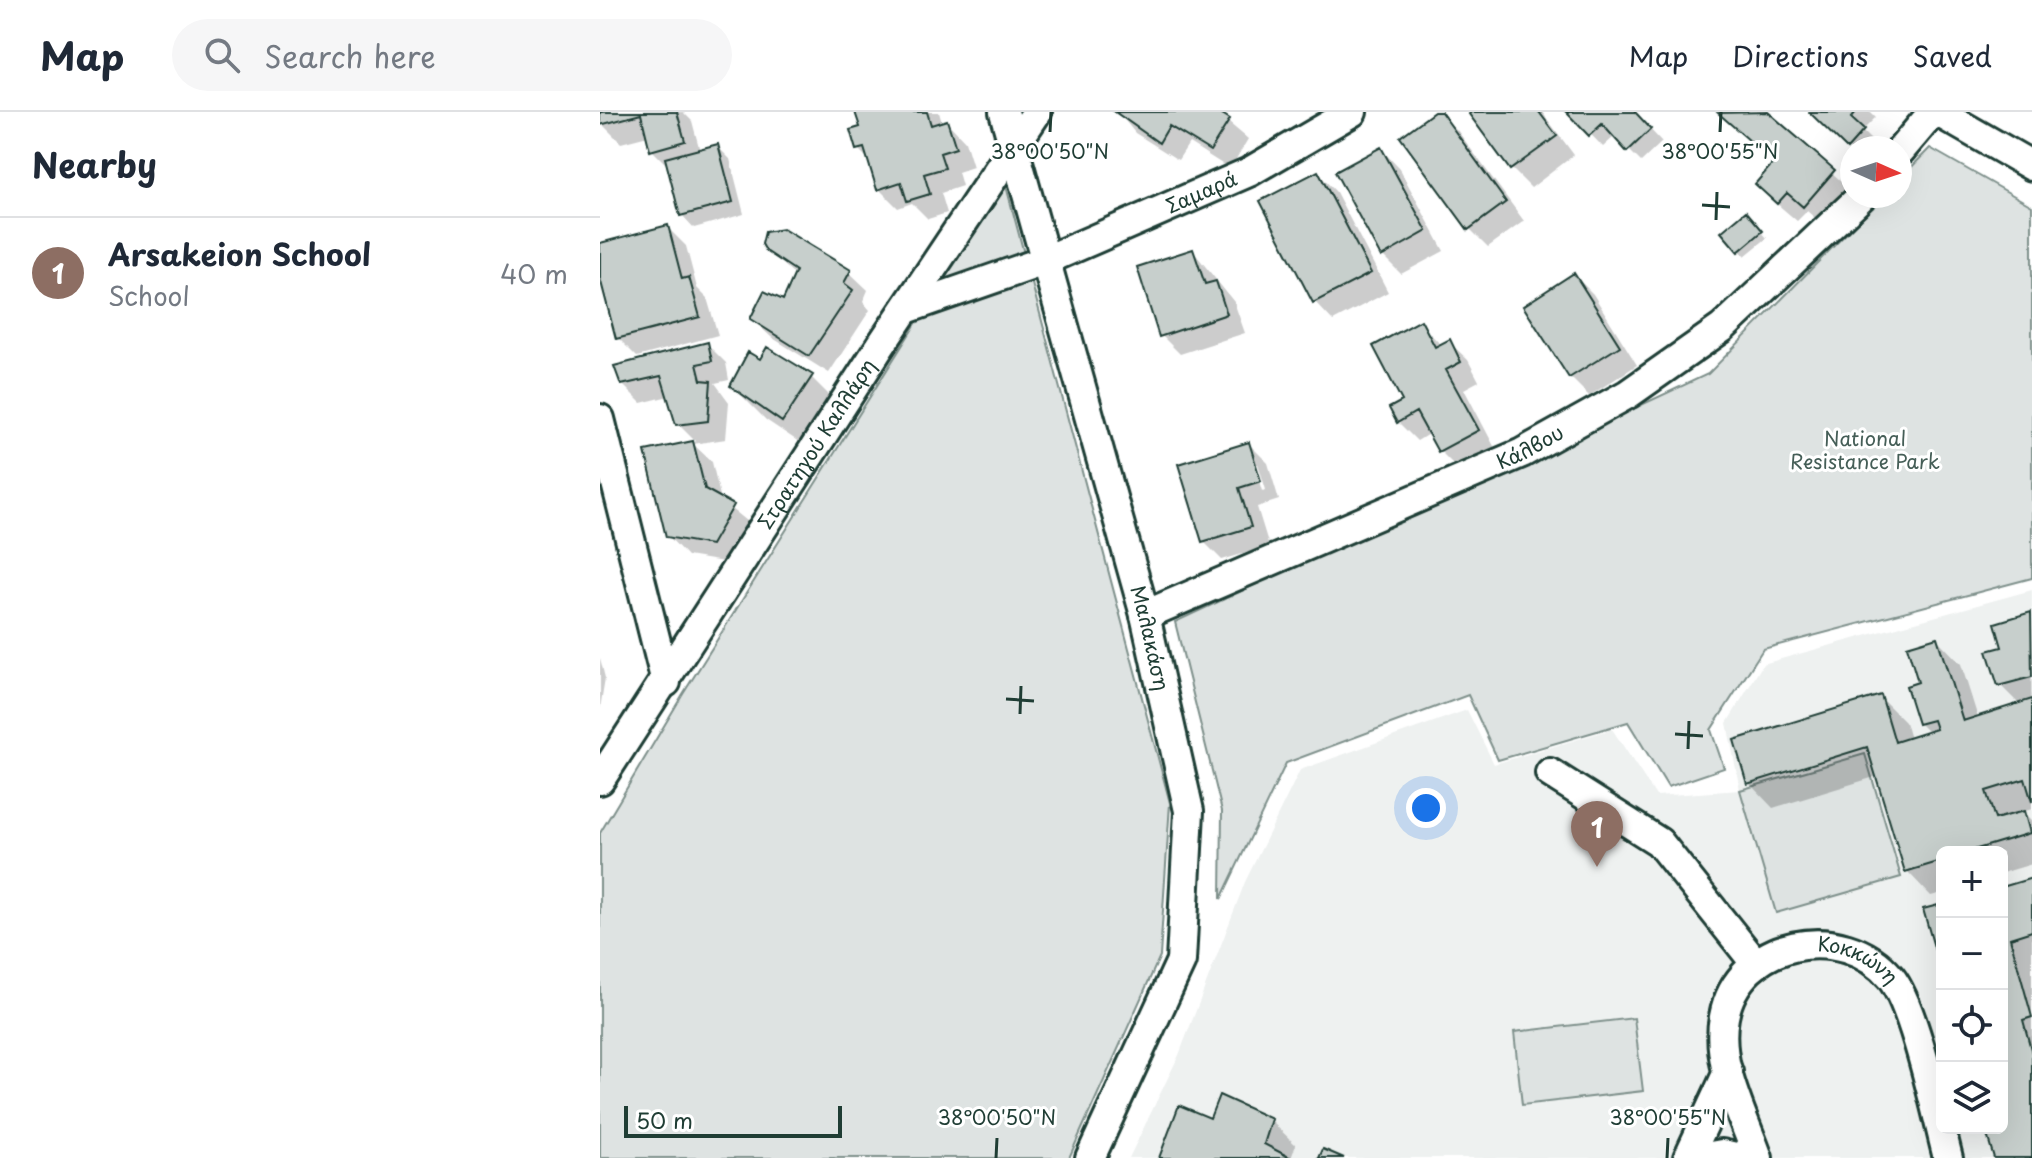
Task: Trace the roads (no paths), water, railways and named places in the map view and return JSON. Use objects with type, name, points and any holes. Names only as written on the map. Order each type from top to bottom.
[{"type":"street","name":"Μαλακάση","points":[[1004,112],[1145,615],[1189,811],[1181,961],[1090,1158]]},
{"type":"street","name":"Στρατηγού Καλλάρη","points":[[600,780],[1037,112]]},
{"type":"street","name":"Σαμαρά","points":[[906,309],[1044,261],[1249,172],[1352,112]]},
{"type":"street","points":[[1912,138],[1935,112],[2032,166]]},
{"type":"street","name":"Κάλβου","points":[[1145,615],[1522,453],[1628,394],[1722,328],[1849,208]]},
{"type":"street","points":[[600,419],[666,682]]},
{"type":"street","points":[[1550,773],[1659,842],[1756,964]]},
{"type":"street","name":"Κοκκώνη","points":[[1758,1158],[1721,1045],[1724,1015],[1735,987],[1756,964],[1782,949],[1812,943],[1842,946],[1870,959],[1892,979],[1906,1006],[1948,1158]]},
{"type":"street","points":[[1688,1158],[1728,1072]]},
{"type":"street","points":[[1700,1158],[1722,1154],[1740,1158]]},
{"type":"place","name":"Arsakeion School","points":[[1597,867]]},
{"type":"park label","name":"National Resistance Park","points":[[1865,450]]}]
